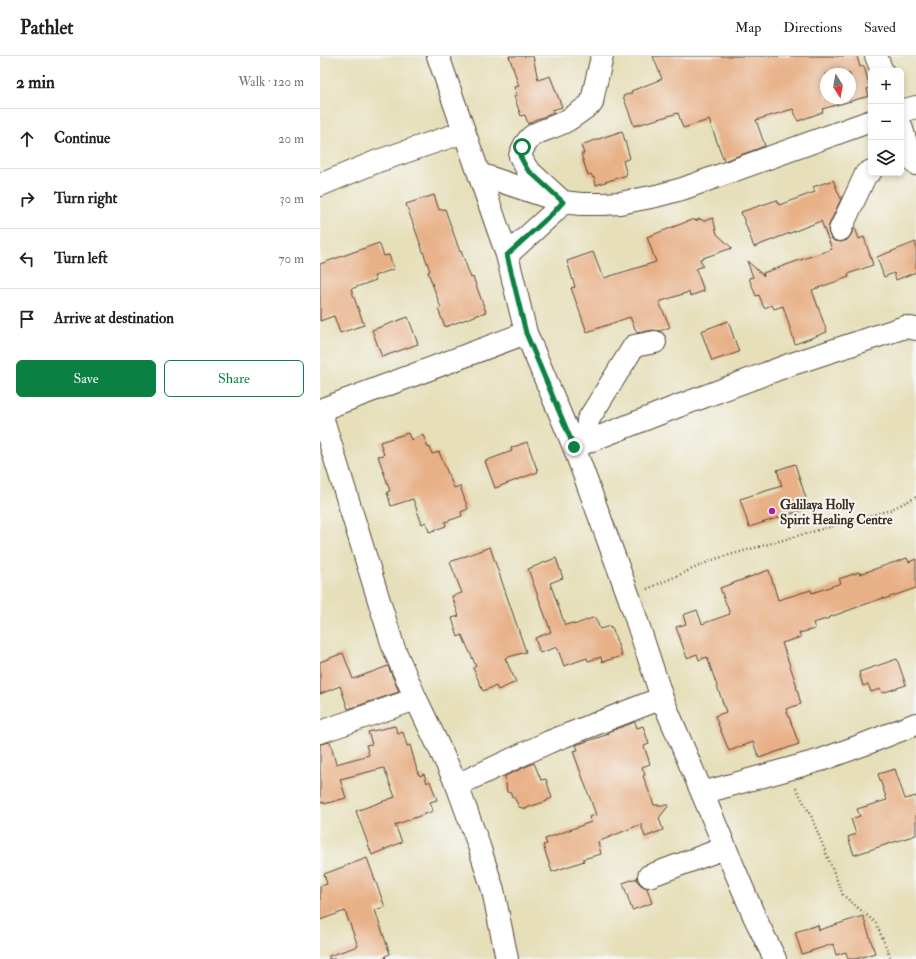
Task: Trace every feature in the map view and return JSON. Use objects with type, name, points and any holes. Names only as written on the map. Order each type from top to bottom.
[{"type":"street","points":[[438,56],[507,255],[526,333],[580,445],[628,597],[662,698],[755,918],[775,959]]},
{"type":"street","points":[[563,202],[527,169],[520,156],[522,147],[528,139],[538,132],[552,128],[568,120],[592,104],[593,92],[599,73],[602,56]]},
{"type":"street","points":[[876,56],[881,68]]},
{"type":"street","points":[[904,110],[916,107]]},
{"type":"street","points":[[479,174],[563,202],[603,204],[620,203],[682,190],[868,122]]},
{"type":"street","points":[[320,185],[378,161],[464,132]]},
{"type":"street","points":[[840,230],[866,174],[868,173]]},
{"type":"street","points":[[507,255],[563,202]]},
{"type":"street","points":[[580,445],[683,404],[789,365],[905,327],[916,329]]},
{"type":"street","points":[[507,959],[493,890],[457,785],[416,699],[392,642],[320,410],[526,333]]},
{"type":"street","points":[[580,445],[588,420],[634,346],[654,342]]},
{"type":"street","points":[[457,785],[549,742],[662,698]]},
{"type":"street","points":[[320,732],[416,699]]},
{"type":"street","points":[[702,793],[821,760],[916,724]]},
{"type":"street","points":[[649,876],[725,848]]},
{"type":"path","points":[[628,597],[715,560],[890,510],[916,497]]},
{"type":"path","points":[[784,770],[812,816],[843,895],[876,923],[891,959]]},
{"type":"building","points":[[509,56],[533,56],[538,80],[550,76],[562,107],[552,110],[554,113],[534,120],[528,124],[525,115],[521,116],[514,96],[517,95],[514,87],[519,86]]},
{"type":"building","points":[[653,56],[857,56],[860,67],[864,66],[868,81],[868,96],[856,100],[856,68],[820,68],[820,104],[840,104],[822,109],[823,112],[798,121],[793,109],[756,120],[765,146],[724,161],[709,120],[683,128],[678,113],[634,126],[623,96],[632,93],[631,91],[662,79]]},
{"type":"building","points":[[622,131],[630,158],[623,161],[627,175],[596,185],[594,177],[593,178],[591,174],[588,175],[581,154],[584,154],[581,145]]},
{"type":"building","points":[[833,180],[841,199],[829,225],[828,231],[830,237],[834,241],[841,242],[847,240],[855,228],[859,239],[864,237],[873,265],[848,274],[849,277],[812,290],[827,332],[795,344],[783,306],[774,309],[772,305],[764,308],[759,295],[756,296],[749,278],[753,277],[747,261],[764,276],[763,273],[832,249],[821,221],[754,247],[741,212],[777,200],[779,205],[815,192],[813,187]]},
{"type":"building","points":[[434,195],[439,210],[445,209],[460,252],[461,251],[471,278],[473,277],[486,312],[445,327],[438,309],[441,308],[428,272],[430,271],[406,204]]},
{"type":"building","points":[[713,218],[717,234],[732,248],[700,259],[703,266],[696,269],[704,291],[690,296],[689,292],[659,302],[670,327],[660,331],[653,330],[637,333],[630,317],[587,332],[571,288],[575,287],[567,261],[593,252],[604,278],[656,262],[647,237],[694,219],[695,221],[700,219],[704,221]]},
{"type":"building","points":[[916,242],[916,272],[896,280],[894,273],[884,277],[877,257]]},
{"type":"building","points":[[379,243],[384,256],[389,255],[394,269],[374,276],[376,280],[351,289],[364,325],[340,333],[334,316],[320,321],[320,264]]},
{"type":"building","points":[[408,317],[418,344],[382,357],[372,330]]},
{"type":"building","points":[[728,321],[739,352],[712,361],[701,331]]},
{"type":"building","points":[[408,433],[411,440],[423,435],[432,454],[439,452],[454,488],[460,486],[468,509],[461,512],[462,516],[445,522],[446,526],[429,532],[426,522],[422,524],[413,499],[391,506],[387,492],[390,491],[378,456],[384,455],[380,442]]},
{"type":"building","points":[[527,442],[538,472],[495,488],[485,461],[512,451],[511,448]]},
{"type":"building","points":[[795,464],[809,508],[749,527],[740,499],[782,486],[777,470]]},
{"type":"building","points":[[490,547],[526,652],[505,658],[516,682],[498,690],[496,686],[483,691],[473,668],[476,666],[462,635],[458,637],[452,618],[459,616],[452,596],[462,593],[450,562]]},
{"type":"building","points":[[556,558],[563,578],[550,583],[565,625],[573,623],[574,625],[595,617],[600,629],[610,626],[611,629],[612,628],[622,656],[602,662],[601,657],[588,661],[587,658],[564,666],[557,647],[540,653],[535,638],[551,632],[528,569]]},
{"type":"building","points":[[907,558],[909,562],[916,559],[916,588],[813,623],[815,629],[799,633],[801,637],[782,643],[797,686],[801,704],[786,709],[799,744],[759,758],[753,742],[729,751],[715,716],[726,712],[707,657],[699,660],[697,654],[687,658],[676,627],[686,624],[683,615],[697,610],[702,624],[730,614],[720,588],[769,570],[778,600],[811,590],[812,593],[841,583],[839,579],[859,572],[860,574]]},
{"type":"building","points":[[343,653],[353,679],[388,666],[399,692],[348,709],[340,686],[320,694],[320,662]]},
{"type":"building","points":[[897,659],[906,685],[882,693],[880,689],[871,692],[868,684],[863,686],[859,672]]},
{"type":"building","points":[[635,722],[637,728],[643,726],[649,744],[644,746],[650,764],[642,767],[645,775],[643,776],[654,805],[669,805],[659,818],[663,830],[645,837],[641,824],[598,842],[601,854],[583,859],[584,861],[552,872],[543,845],[547,844],[545,839],[591,822],[589,817],[596,815],[573,751],[578,750],[576,745],[609,734],[608,732]]},
{"type":"building","points":[[395,726],[398,734],[403,732],[407,746],[410,745],[418,774],[420,776],[424,774],[427,783],[430,781],[437,800],[430,802],[433,811],[395,825],[402,842],[372,855],[356,811],[395,797],[384,768],[340,779],[346,798],[324,804],[324,802],[320,803],[320,744],[330,742],[336,764],[369,755],[366,745],[372,744],[368,732]]},
{"type":"building","points":[[534,763],[541,780],[546,779],[552,798],[526,809],[519,807],[511,793],[507,792],[505,776]]},
{"type":"building","points":[[895,769],[905,799],[916,796],[916,835],[854,855],[848,837],[856,834],[851,819],[860,816],[857,809],[887,800],[878,774]]},
{"type":"building","points":[[367,858],[385,907],[375,910],[390,954],[385,956],[386,959],[329,959],[329,956],[358,946],[345,911],[320,920],[320,886],[327,884],[324,874]]},
{"type":"building","points":[[637,878],[637,881],[641,885],[647,888],[652,903],[632,910],[623,883]]},
{"type":"building","points":[[863,916],[875,953],[856,959],[848,959],[846,952],[836,955],[833,944],[802,954],[795,932],[818,925],[819,930]]},
{"type":"place","name":"Galilaya Holly Spirit Healing Centre","points":[[772,511]]},
{"type":"route","points":[[522,147],[520,156],[527,169],[563,202],[507,255],[526,333],[574,447]]}]
